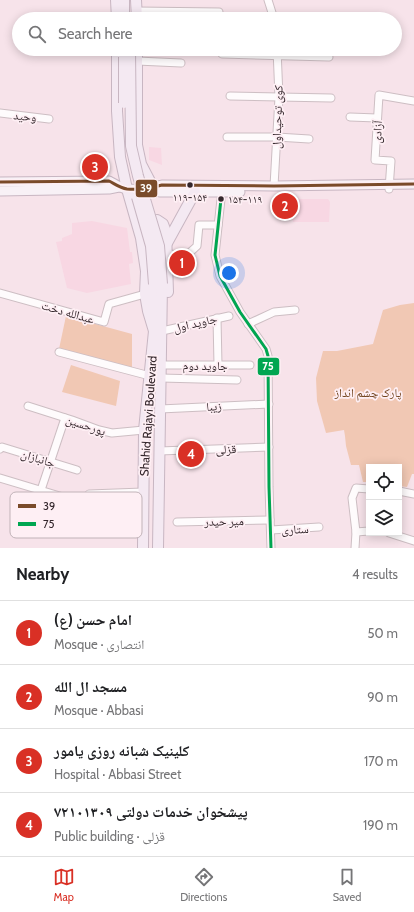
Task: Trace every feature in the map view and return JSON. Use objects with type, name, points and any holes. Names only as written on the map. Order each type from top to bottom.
[{"type":"highway","points":[[116,0],[117,12]]},
{"type":"highway","points":[[124,0],[124,12]]},
{"type":"highway","points":[[130,0],[134,12]]},
{"type":"highway","points":[[135,12],[136,0]]},
{"type":"highway","points":[[117,56],[117,111],[123,188],[142,238],[146,271],[145,294],[148,311],[158,331]]},
{"type":"highway","points":[[124,56],[125,150],[151,246],[158,284]]},
{"type":"highway","points":[[130,56],[131,146],[138,176],[159,246],[158,284]]},
{"type":"highway","points":[[137,56],[137,145],[141,164],[153,187]]},
{"type":"highway","points":[[116,83],[120,88],[126,91],[132,89],[137,83]]},
{"type":"highway","points":[[166,250],[195,192]]},
{"type":"highway","points":[[139,227],[142,223],[157,220],[163,224],[166,232],[168,302],[158,331]]},
{"type":"highway","name":"Shahid Rajayi Boulevard","points":[[158,284],[158,331],[161,365],[158,548]]},
{"type":"highway","name":"Shahid Rajayi Boulevard","points":[[143,548],[144,430],[150,376],[158,331]]},
{"type":"main road","points":[[0,182],[109,181],[123,188]]},
{"type":"main road","points":[[153,187],[160,192],[195,192],[414,184]]},
{"type":"main road","points":[[0,191],[109,189],[153,187],[162,185],[389,186],[414,188]]},
{"type":"street","points":[[268,0],[272,12]]},
{"type":"street","name":"کوی توحیداول","points":[[274,186],[279,97],[278,56]]},
{"type":"street","points":[[316,56],[329,57]]},
{"type":"street","points":[[137,61],[181,63]]},
{"type":"street","name":"آزادی","points":[[389,186],[391,161],[375,160],[379,95],[414,101]]},
{"type":"street","points":[[230,96],[330,98]]},
{"type":"street","name":"وحید","points":[[0,114],[49,119]]},
{"type":"street","points":[[350,117],[378,118]]},
{"type":"street","points":[[227,138],[277,137],[309,139]]},
{"type":"street","points":[[221,199],[215,255],[220,276],[240,312],[266,349],[268,356],[271,548]]},
{"type":"street","points":[[166,250],[187,255],[197,246],[199,225],[218,225]]},
{"type":"street","name":"عبدالله دخت","points":[[0,293],[104,322],[109,304],[145,294]]},
{"type":"street","points":[[248,324],[274,312],[295,310]]},
{"type":"street","name":"جاوید اول","points":[[158,331],[229,316]]},
{"type":"street","points":[[217,318],[218,365]]},
{"type":"street","points":[[59,352],[150,376]]},
{"type":"street","name":"جاوید دوم","points":[[161,365],[250,365]]},
{"type":"street","points":[[161,378],[237,380]]},
{"type":"street","name":"زیبا","points":[[160,409],[269,404]]},
{"type":"street","name":"پورحسین","points":[[28,406],[112,433],[144,430]]},
{"type":"street","points":[[41,490],[65,418]]},
{"type":"street","name":"جانبازان","points":[[0,449],[2,447],[77,470]]},
{"type":"street","name":"قزلی","points":[[159,451],[269,447]]},
{"type":"street","points":[[0,478],[47,492]]},
{"type":"street","points":[[355,548],[356,532],[352,498],[356,488],[366,489]]},
{"type":"street","points":[[402,492],[414,494]]},
{"type":"street","name":"میر حیدر","points":[[177,522],[270,520]]},
{"type":"street","name":"ستاری","points":[[271,530],[319,527]]},
{"type":"street","points":[[356,532],[366,531]]},
{"type":"street","points":[[398,536],[414,541]]},
{"type":"shaded area","points":[[149,147],[161,148],[162,165],[149,160]]},
{"type":"shaded area","points":[[291,199],[328,199],[330,202],[329,222],[293,222]]},
{"type":"shaded area","points":[[92,221],[127,228],[133,263],[129,264],[131,284],[87,293],[67,288],[56,242],[62,241],[62,238],[72,234],[72,223]]},
{"type":"green space","name":"پارک چشم انداز","points":[[414,303],[414,474],[412,474],[407,487],[402,486],[402,464],[366,464],[366,482],[363,482],[359,465],[351,465],[344,430],[326,433],[317,401],[316,378],[323,351],[337,351],[373,344],[383,310]]},
{"type":"green space","points":[[66,316],[132,334],[132,369],[59,349]]},
{"type":"green space","points":[[71,365],[120,381],[116,406],[62,392]]},
{"type":"transit line","name":"39","points":[[0,182],[109,181],[127,189],[162,185],[274,186],[414,184]]},
{"type":"transit line","name":"75","points":[[221,199],[215,255],[220,276],[240,312],[266,349],[268,356],[271,548]]},
{"type":"place","name":"کلینیک شبانه روزی یامور","points":[[95,167]]},
{"type":"place","name":"۱۱۹-۱۵۴","points":[[190,185]]},
{"type":"place","name":"۱۵۴-۱۱۹","points":[[221,199]]},
{"type":"place","name":"مسجد ال الله","points":[[285,206]]},
{"type":"place","name":"امام حسن (ع)","points":[[182,263]]},
{"type":"place","name":"پیشخوان خدمات دولتی ۷۲۱۰۱۳۰۹","points":[[191,454]]}]
